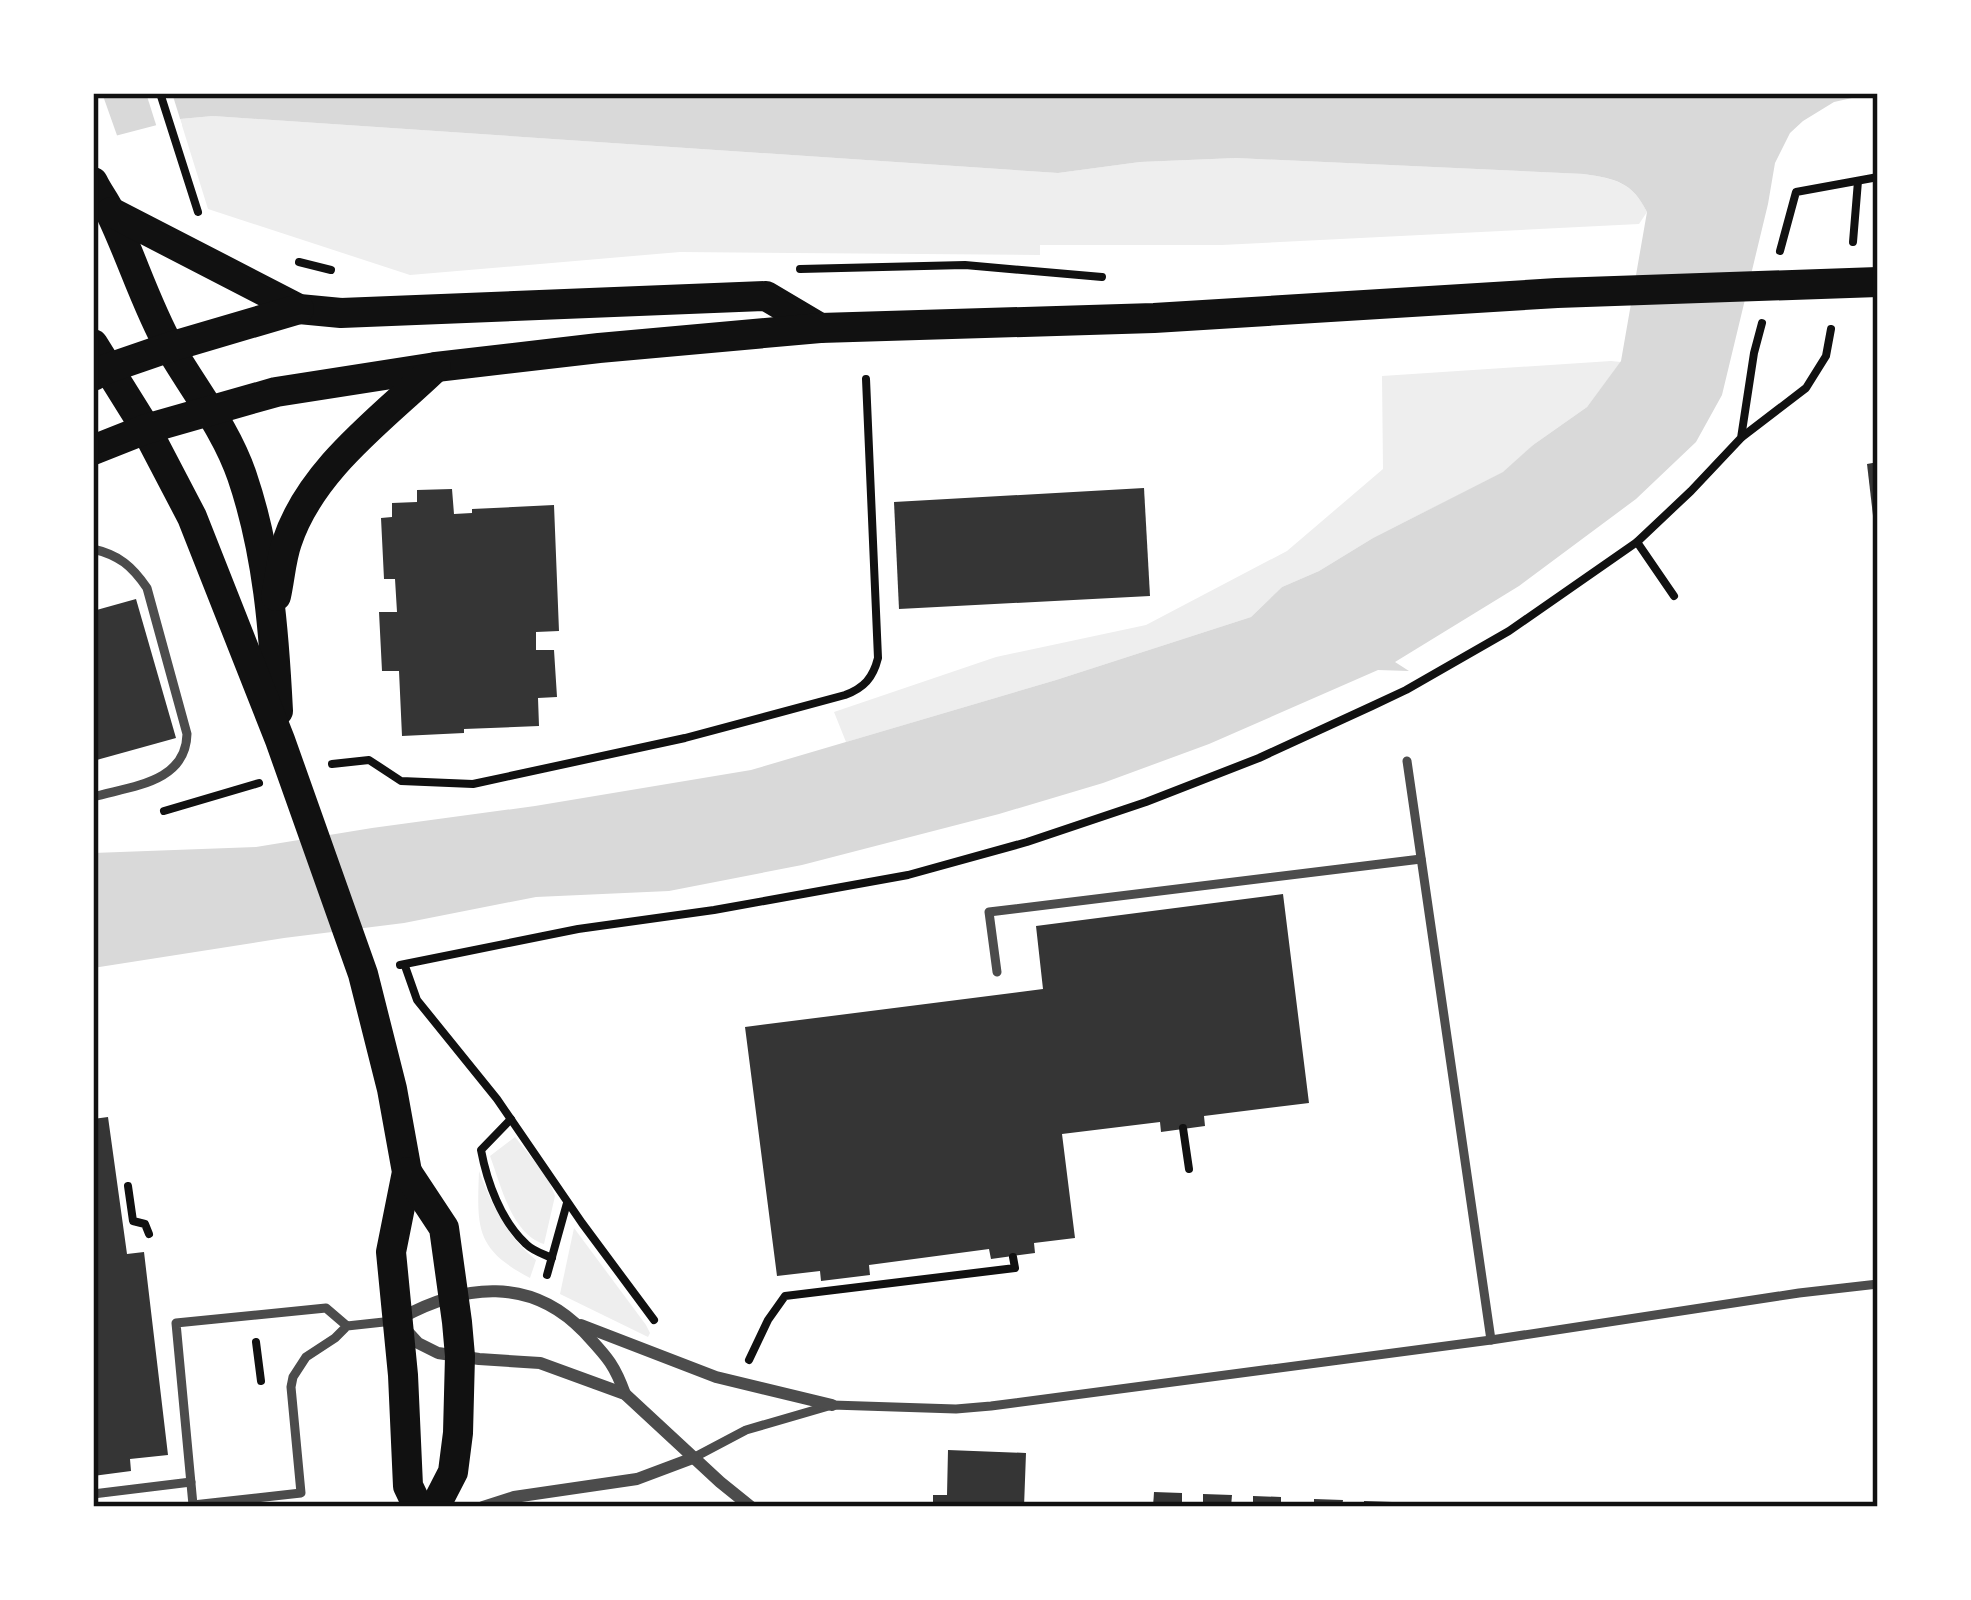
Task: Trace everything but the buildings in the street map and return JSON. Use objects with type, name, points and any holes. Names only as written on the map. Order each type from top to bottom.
[{"type":"main road","points":[[93,182],[111,212],[170,347],[211,409],[241,472],[257,527],[273,617],[280,740]]},
{"type":"main road","points":[[111,212],[299,309],[341,313],[766,296],[820,328]]},
{"type":"main road","points":[[93,450],[146,429],[276,392],[599,348],[820,328],[1154,318],[1601,292],[1878,283]]},
{"type":"main road","points":[[299,309],[97,363],[146,429],[192,517],[280,740],[358,960],[392,1089],[407,1172],[391,1252],[408,1486],[418,1507]]},
{"type":"main road","points":[[273,617],[286,544],[311,493],[436,367]]},
{"type":"main road","points":[[407,1172],[444,1228],[460,1356],[454,1472],[435,1507]]},
{"type":"street","points":[[625,1394],[614,1364],[565,1313],[542,1301],[494,1290],[454,1295],[396,1321],[418,1343],[438,1353],[540,1363],[625,1394],[752,1507]]},
{"type":"street","points":[[575,1322],[716,1377],[832,1405]]},
{"type":"street","points":[[483,1507],[514,1497],[637,1479],[693,1458]]},
{"type":"lane","points":[[93,549],[125,561],[147,588],[188,734],[181,762],[171,772],[93,797]]},
{"type":"lane","points":[[1407,761],[1491,1340]]},
{"type":"lane","points":[[997,972],[989,912],[1420,859]]},
{"type":"lane","points":[[693,1458],[746,1430],[832,1405],[991,1406],[1878,1284]]},
{"type":"lane","points":[[347,1326],[326,1308],[176,1324],[193,1505],[301,1493],[293,1377],[306,1357],[347,1326],[396,1321]]},
{"type":"lane","points":[[93,1494],[191,1482]]},
{"type":"path","points":[[160,93],[202,220]]},
{"type":"path","points":[[1778,261],[1796,192],[1878,177]]},
{"type":"path","points":[[1853,242],[1858,182]]},
{"type":"path","points":[[298,262],[339,272]]},
{"type":"path","points":[[778,271],[965,265],[1114,278]]},
{"type":"path","points":[[1741,438],[1766,307]]},
{"type":"path","points":[[358,960],[404,964],[578,929],[714,910],[908,874],[1027,842],[1259,758],[1406,690],[1509,631],[1637,542],[1741,438],[1806,388],[1826,356],[1831,329]]},
{"type":"path","points":[[332,764],[369,760],[401,781],[473,784],[685,738],[862,688],[878,658],[866,379]]},
{"type":"path","points":[[1637,542],[1674,596]]},
{"type":"path","points":[[161,812],[253,785]]},
{"type":"path","points":[[404,964],[417,1000],[511,1119],[666,1336],[748,1362],[785,1296],[846,1283],[1015,1268],[1013,1257]]},
{"type":"path","points":[[511,1119],[481,1150],[484,1164],[502,1211],[516,1232],[527,1245],[552,1258]]},
{"type":"path","points":[[1184,1129],[1189,1169]]},
{"type":"path","points":[[128,1186],[134,1221],[145,1224],[149,1234]]},
{"type":"path","points":[[546,1276],[567,1201]]},
{"type":"path","points":[[693,1369],[700,1346]]},
{"type":"shaded area","points":[[93,93],[1878,93],[1878,98],[1834,102],[1790,133],[1775,163],[1722,395],[1696,442],[1636,499],[1519,586],[1395,662],[1409,671],[1378,670],[1209,744],[1103,783],[802,865],[669,891],[536,897],[404,923],[93,968],[93,853],[256,847],[751,770],[1251,617],[1282,587],[1503,472],[1587,407],[1621,361],[1647,212],[1622,184],[1584,174],[1236,158],[1140,162],[1058,173],[213,116],[180,119],[115,136]]},
{"type":"shaded area","points":[[213,116],[1058,173],[1140,162],[1236,158],[1584,174],[1622,184],[1647,212],[1639,224],[1222,245],[1040,245],[1040,255],[680,252],[410,275],[208,209],[180,119]]},
{"type":"shaded area","points":[[1621,362],[1587,407],[1504,472],[1282,587],[1251,617],[846,742],[834,712],[996,657],[1146,625],[1287,551],[1383,469],[1382,376]]},
{"type":"shaded area","points":[[515,1137],[548,1178],[555,1196],[544,1244],[515,1219],[490,1156]]},
{"type":"shaded area","points":[[479,1171],[502,1220],[536,1260],[530,1278],[499,1257],[483,1235]]},
{"type":"shaded area","points":[[574,1228],[646,1325],[648,1337],[560,1294]]},
{"type":"pier","points":[[93,93],[102,93],[119,141],[93,151]]},
{"type":"pier","points":[[146,93],[172,93],[182,125],[158,131]]}]
